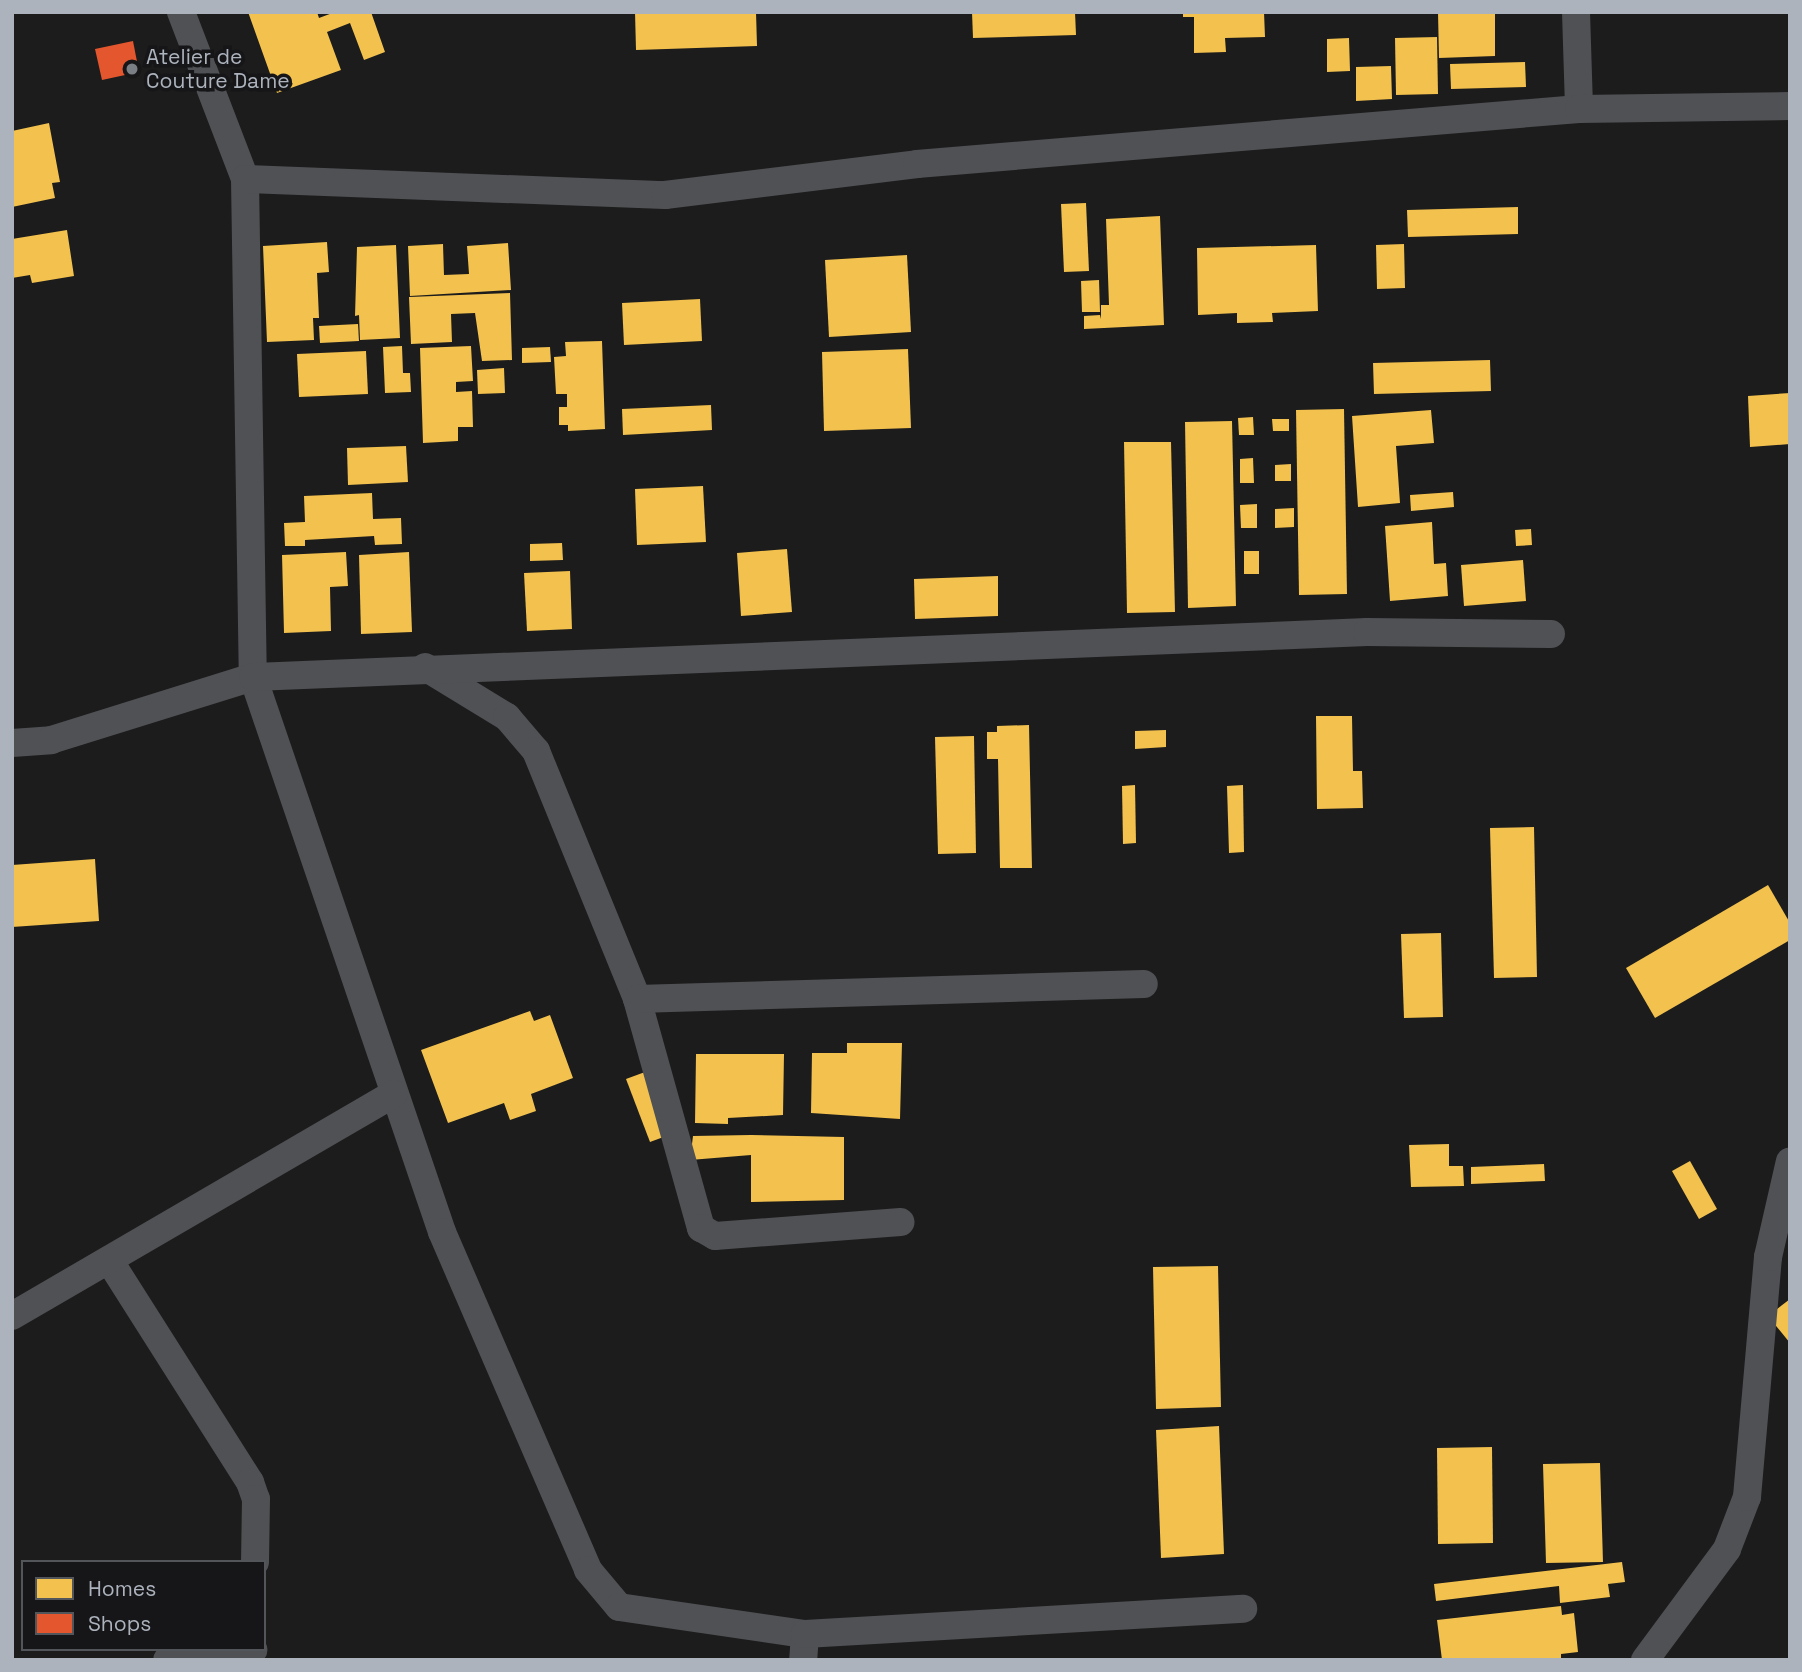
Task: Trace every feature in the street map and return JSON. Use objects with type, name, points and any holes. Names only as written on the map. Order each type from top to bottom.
[{"type":"street","points":[[181,12],[245,179],[253,677],[442,1232],[588,1570],[619,1607],[804,1647],[1243,1609]]},
{"type":"street","points":[[1576,12],[1579,109]]},
{"type":"street","points":[[245,179],[665,195],[916,164],[1579,109],[1790,106]]},
{"type":"street","points":[[12,743],[51,740],[253,677],[425,667],[1367,632],[1552,634]]},
{"type":"street","points":[[425,667],[507,717],[536,751],[637,999],[701,1228],[715,1236],[900,1222]]},
{"type":"street","points":[[637,999],[1144,984]]},
{"type":"street","points":[[12,1316],[394,1094]]},
{"type":"street","points":[[1645,1660],[1727,1549],[1747,1497],[1768,1257],[1790,1161]]},
{"type":"street","points":[[109,1260],[250,1482],[256,1499],[255,1560]]},
{"type":"street","points":[[167,1660],[244,1651]]},
{"type":"building: Homes","points":[[248,12],[317,12],[319,18],[335,12],[371,12],[385,52],[364,60],[350,23],[327,32],[341,70],[277,93]]},
{"type":"building: Homes","points":[[635,12],[756,12],[757,46],[636,50]]},
{"type":"building: Homes","points":[[972,12],[1075,12],[1076,35],[973,38]]},
{"type":"building: Homes","points":[[1183,12],[1264,12],[1265,37],[1225,38],[1226,52],[1194,53],[1194,17],[1183,17]]},
{"type":"building: Homes","points":[[1438,12],[1495,12],[1495,56],[1439,58]]},
{"type":"building: Homes","points":[[1437,37],[1438,94],[1396,95],[1395,38]]},
{"type":"building: Homes","points":[[1349,38],[1350,71],[1327,72],[1327,39]]},
{"type":"building: Homes","points":[[1525,62],[1526,87],[1451,89],[1450,64]]},
{"type":"building: Homes","points":[[1391,66],[1392,99],[1356,101],[1356,67]]},
{"type":"building: Homes","points":[[49,123],[60,182],[52,183],[55,198],[12,207],[12,131]]},
{"type":"building: Homes","points":[[1086,203],[1089,271],[1064,272],[1061,204]]},
{"type":"building: Homes","points":[[1518,207],[1518,234],[1408,237],[1407,210]]},
{"type":"building: Homes","points":[[1160,216],[1164,325],[1084,329],[1084,316],[1100,315],[1101,319],[1101,305],[1109,305],[1106,219]]},
{"type":"building: Homes","points":[[67,230],[74,276],[32,283],[30,275],[12,278],[12,239]]},
{"type":"building: Homes","points":[[327,242],[329,272],[317,273],[319,318],[313,318],[314,340],[267,342],[263,246]]},
{"type":"building: Homes","points":[[508,243],[511,290],[410,296],[408,246],[443,244],[444,275],[469,274],[467,246]]},
{"type":"building: Homes","points":[[1404,244],[1405,288],[1377,289],[1376,245]]},
{"type":"building: Homes","points":[[396,245],[400,338],[360,340],[359,315],[355,316],[357,247]]},
{"type":"building: Homes","points":[[1316,245],[1318,311],[1272,313],[1273,322],[1237,323],[1237,313],[1198,315],[1197,248]]},
{"type":"building: Homes","points":[[907,255],[911,332],[829,337],[825,260]]},
{"type":"building: Homes","points":[[1099,280],[1100,312],[1082,312],[1081,281]]},
{"type":"building: Homes","points":[[510,293],[512,360],[482,361],[475,313],[451,314],[452,342],[411,344],[409,297]]},
{"type":"building: Homes","points":[[700,299],[702,341],[624,345],[622,303]]},
{"type":"building: Homes","points":[[358,324],[359,341],[320,343],[319,326]]},
{"type":"building: Homes","points":[[602,341],[605,429],[568,431],[568,425],[559,425],[559,407],[567,407],[567,394],[556,394],[554,357],[566,356],[565,342]]},
{"type":"building: Homes","points":[[402,346],[403,373],[410,373],[411,392],[385,393],[383,347]]},
{"type":"building: Homes","points":[[471,346],[473,381],[456,382],[456,392],[472,391],[473,427],[458,427],[458,441],[423,443],[420,348]]},
{"type":"building: Homes","points":[[550,347],[551,362],[522,363],[522,348]]},
{"type":"building: Homes","points":[[908,349],[911,428],[824,431],[822,352]]},
{"type":"building: Homes","points":[[366,351],[368,394],[299,397],[297,354]]},
{"type":"building: Homes","points":[[1490,360],[1491,391],[1374,394],[1373,363]]},
{"type":"building: Homes","points":[[504,368],[505,393],[478,394],[477,370]]},
{"type":"building: Homes","points":[[1790,393],[1790,444],[1750,447],[1748,396]]},
{"type":"building: Homes","points":[[711,405],[712,430],[623,435],[622,409]]},
{"type":"building: Homes","points":[[1344,409],[1347,594],[1299,595],[1296,410]]},
{"type":"building: Homes","points":[[1431,410],[1434,443],[1396,446],[1400,503],[1358,507],[1352,416]]},
{"type":"building: Homes","points":[[1253,417],[1254,435],[1239,435],[1238,418]]},
{"type":"building: Homes","points":[[1272,419],[1289,419],[1289,431],[1273,431]]},
{"type":"building: Homes","points":[[1232,421],[1236,606],[1188,608],[1185,422]]},
{"type":"building: Homes","points":[[1124,442],[1171,442],[1175,612],[1127,613]]},
{"type":"building: Homes","points":[[406,446],[408,482],[348,485],[347,448]]},
{"type":"building: Homes","points":[[1253,458],[1254,483],[1240,483],[1240,459]]},
{"type":"building: Homes","points":[[1291,464],[1291,481],[1275,481],[1275,465]]},
{"type":"building: Homes","points":[[703,486],[706,542],[637,545],[635,489]]},
{"type":"building: Homes","points":[[1453,492],[1454,507],[1411,511],[1410,495]]},
{"type":"building: Homes","points":[[372,493],[373,519],[401,518],[402,544],[375,545],[374,536],[305,540],[305,546],[285,546],[284,523],[305,522],[304,496]]},
{"type":"building: Homes","points":[[1257,504],[1257,528],[1241,528],[1240,505]]},
{"type":"building: Homes","points":[[1294,508],[1294,527],[1275,528],[1275,509]]},
{"type":"building: Homes","points":[[1432,522],[1434,564],[1446,563],[1448,596],[1390,601],[1385,526]]},
{"type":"building: Homes","points":[[1531,529],[1532,545],[1516,546],[1515,530]]},
{"type":"building: Homes","points":[[562,543],[563,560],[530,561],[530,544]]},
{"type":"building: Homes","points":[[787,549],[792,612],[741,616],[737,553]]},
{"type":"building: Homes","points":[[1244,551],[1259,551],[1259,574],[1244,574]]},
{"type":"building: Homes","points":[[346,552],[348,586],[330,587],[331,631],[284,633],[282,555]]},
{"type":"building: Homes","points":[[409,552],[412,632],[361,634],[359,555]]},
{"type":"building: Homes","points":[[1523,560],[1526,601],[1464,606],[1461,565]]},
{"type":"building: Homes","points":[[570,571],[572,629],[527,631],[524,573]]},
{"type":"building: Homes","points":[[998,576],[998,616],[915,619],[914,579]]},
{"type":"building: Homes","points":[[1316,716],[1352,716],[1353,771],[1362,771],[1363,808],[1317,809]]},
{"type":"building: Homes","points":[[1029,725],[1032,868],[1000,868],[998,759],[987,759],[987,732],[997,732],[997,726]]},
{"type":"building: Homes","points":[[1166,730],[1166,747],[1135,749],[1135,731]]},
{"type":"building: Homes","points":[[974,736],[976,853],[938,854],[935,737]]},
{"type":"building: Homes","points":[[1135,785],[1136,843],[1123,844],[1122,786]]},
{"type":"building: Homes","points":[[1243,785],[1244,852],[1229,853],[1227,786]]},
{"type":"building: Homes","points":[[1534,827],[1537,977],[1494,978],[1490,828]]},
{"type":"building: Homes","points":[[95,859],[99,921],[12,927],[12,865]]},
{"type":"building: Homes","points":[[1768,885],[1790,923],[1790,940],[1655,1018],[1626,968]]},
{"type":"building: Homes","points":[[1441,933],[1443,1017],[1404,1018],[1401,934]]},
{"type":"building: Homes","points":[[530,1011],[534,1021],[550,1015],[573,1078],[531,1094],[536,1111],[510,1120],[504,1103],[448,1123],[421,1050]]},
{"type":"building: Homes","points":[[847,1043],[902,1043],[900,1119],[811,1113],[812,1053],[847,1053]]},
{"type":"building: Homes","points":[[696,1054],[784,1054],[783,1115],[728,1118],[728,1124],[695,1123]]},
{"type":"building: Homes","points":[[645,1072],[669,1135],[650,1142],[626,1079]]},
{"type":"building: Homes","points":[[693,1136],[844,1137],[844,1200],[751,1202],[751,1155],[690,1160]]},
{"type":"building: Homes","points":[[1449,1144],[1449,1166],[1463,1166],[1464,1186],[1411,1187],[1409,1145]]},
{"type":"building: Homes","points":[[1690,1161],[1717,1209],[1699,1219],[1672,1171]]},
{"type":"building: Homes","points":[[1544,1164],[1545,1181],[1471,1184],[1471,1167]]},
{"type":"building: Homes","points":[[1218,1266],[1221,1407],[1156,1409],[1153,1267]]},
{"type":"building: Homes","points":[[1790,1299],[1790,1343],[1768,1316]]},
{"type":"building: Homes","points":[[1219,1426],[1224,1554],[1161,1558],[1156,1430]]},
{"type":"building: Homes","points":[[1492,1447],[1493,1543],[1438,1544],[1437,1448]]},
{"type":"building: Homes","points":[[1600,1463],[1603,1562],[1546,1563],[1543,1464]]},
{"type":"building: Homes","points":[[1622,1562],[1625,1582],[1608,1584],[1610,1597],[1560,1603],[1559,1586],[1436,1601],[1434,1584]]},
{"type":"building: Homes","points":[[1561,1606],[1562,1615],[1574,1613],[1578,1652],[1561,1654],[1561,1660],[1442,1660],[1437,1620]]},
{"type":"building: Shops","points":[[133,41],[139,72],[102,80],[95,49]]},
{"type":"place","name":"Atelier de Couture Dame","points":[[132,69]]}]
